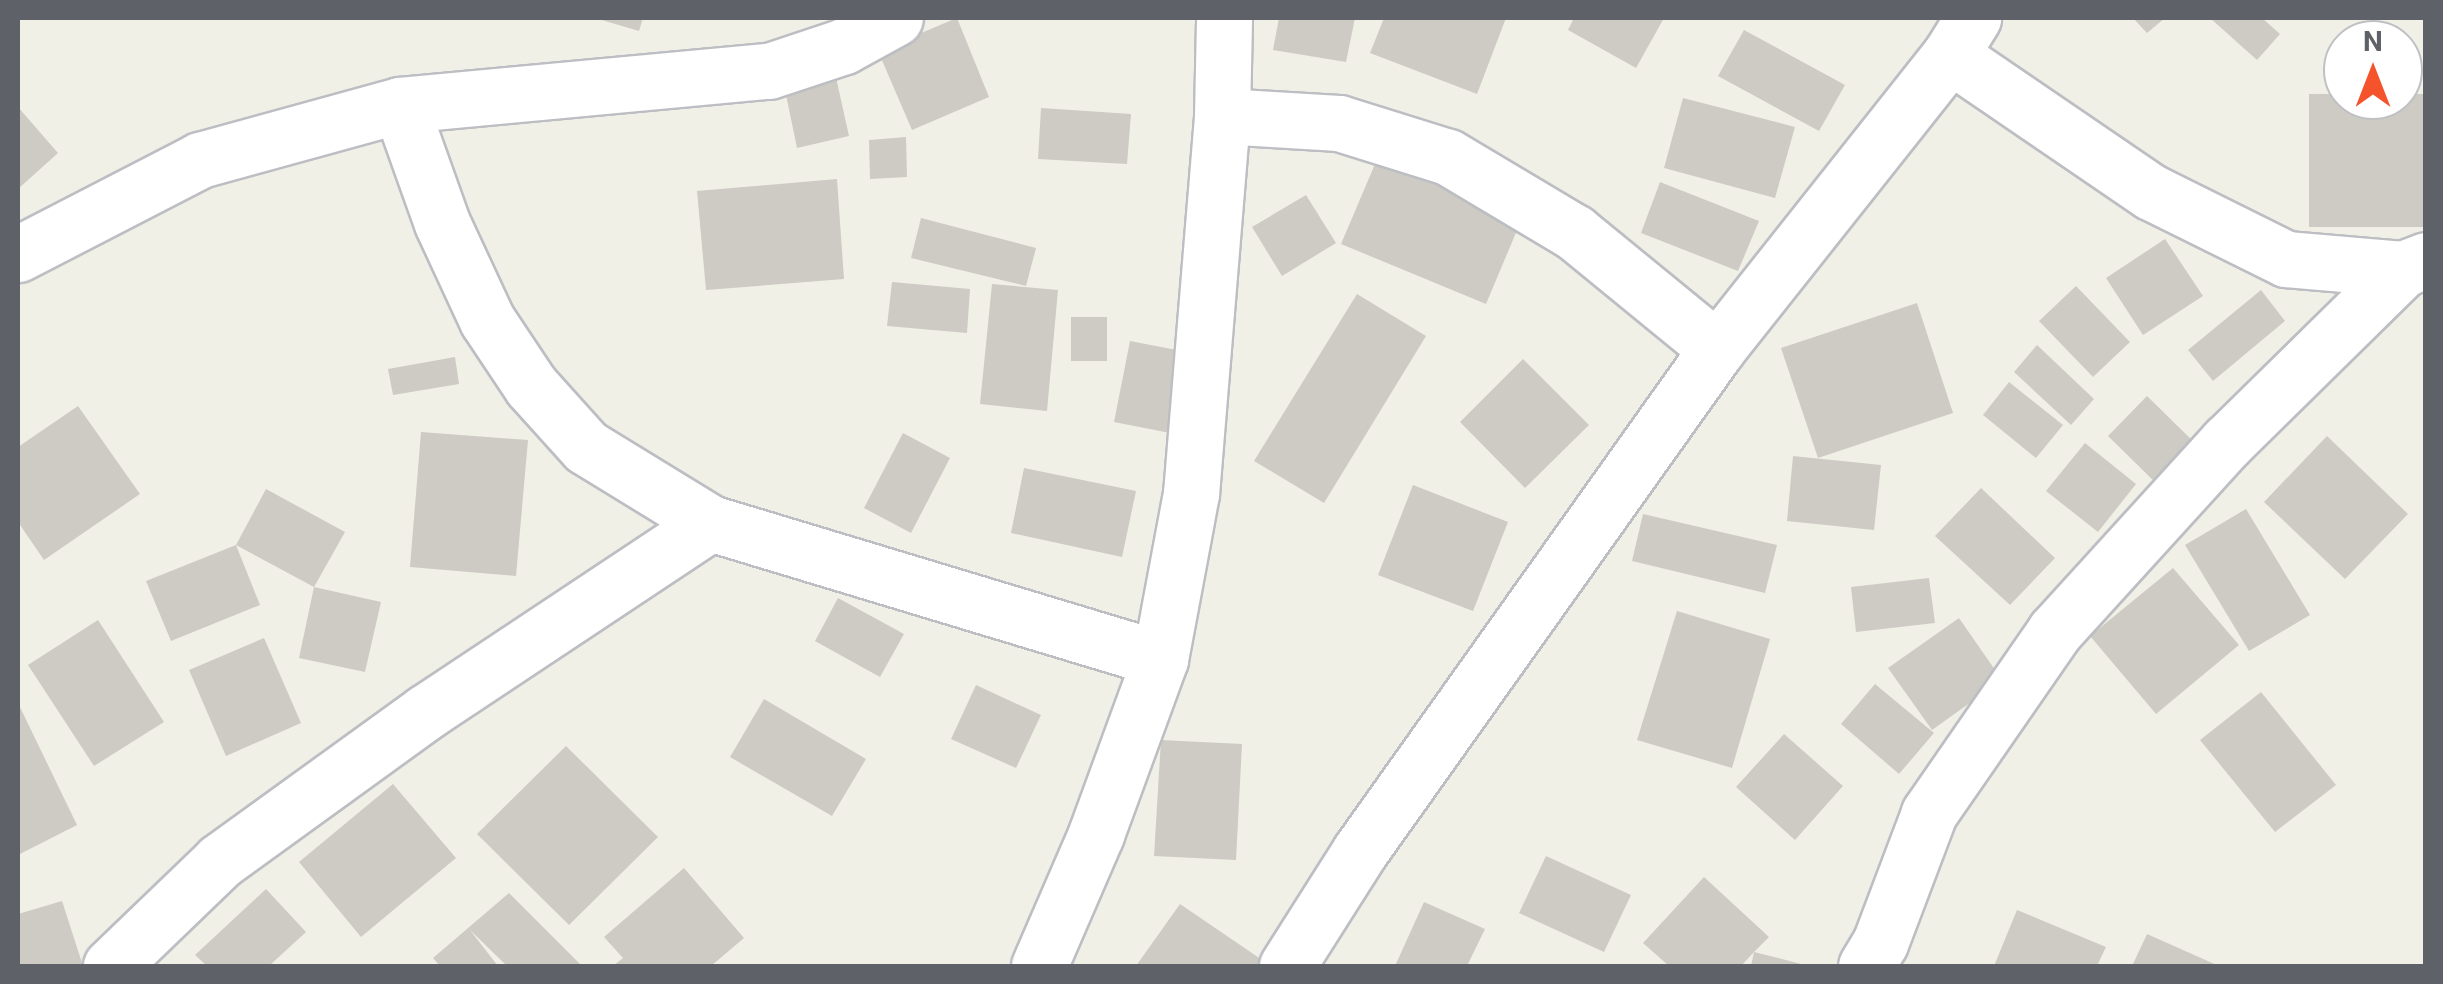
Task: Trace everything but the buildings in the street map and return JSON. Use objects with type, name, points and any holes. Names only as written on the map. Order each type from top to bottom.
[{"type":"street","points":[[18,254],[200,160],[400,105],[769,71],[844,46],[896,18]]},
{"type":"street","points":[[1039,966],[1096,834],[1160,659],[1192,494],[1222,116],[1224,18]]},
{"type":"street","points":[[1288,966],[1360,851],[1717,349],[1961,36],[2150,192],[2286,259],[2414,265]]},
{"type":"street","points":[[400,105],[442,223],[480,304],[531,386],[586,446],[710,523],[1160,659]]},
{"type":"street","points":[[1222,116],[1338,123],[1448,156],[1574,232],[1717,349]]},
{"type":"street","points":[[1866,966],[1880,943],[1929,813],[2055,631],[2227,442],[2414,265]]},
{"type":"street","points":[[111,966],[220,861],[426,712],[710,523]]}]
